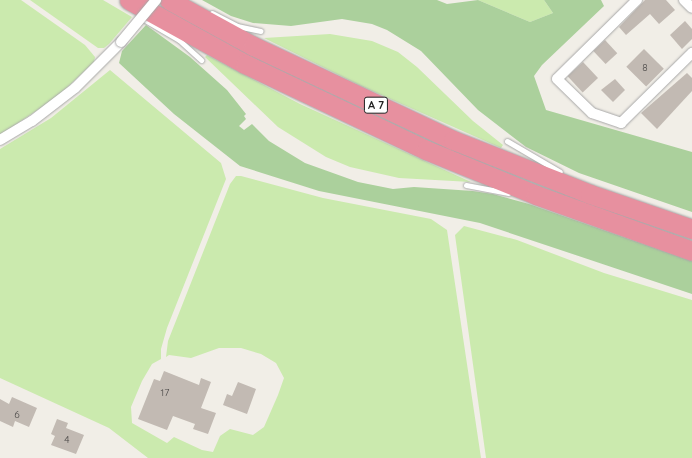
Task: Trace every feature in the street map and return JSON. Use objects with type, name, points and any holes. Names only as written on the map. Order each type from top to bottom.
[{"type":"highway","name":"A 7","points":[[178,1],[252,46],[350,94],[453,140],[590,194],[692,229]]},
{"type":"highway","name":"A 7","points":[[131,7],[334,108],[529,196],[692,251]]},
{"type":"street","points":[[0,140],[32,121],[76,88],[121,42],[156,0]]},
{"type":"street","points":[[637,0],[557,79],[592,113],[621,123],[692,53]]},
{"type":"street","points":[[684,0],[692,8]]},
{"type":"lane","points":[[122,0],[179,40],[201,60]]},
{"type":"lane","points":[[174,0],[178,1]]},
{"type":"lane","points":[[206,10],[238,26],[260,31]]},
{"type":"lane","points":[[507,142],[568,177]]},
{"type":"lane","points":[[574,180],[590,194]]},
{"type":"lane","points":[[466,185],[491,188],[516,195]]},
{"type":"green space","points":[[0,0],[21,0],[85,45],[95,57],[94,62],[57,97],[0,135]]},
{"type":"green space","points":[[30,0],[103,0],[132,17],[109,44],[104,48],[98,48]]},
{"type":"green space","points":[[202,0],[437,0],[447,4],[478,0],[530,22],[553,13],[544,0],[601,0],[604,6],[542,65],[534,76],[546,110],[692,152],[692,212],[579,173],[526,147],[478,110],[421,51],[387,30],[372,24],[342,19],[291,26],[253,23],[231,16]]},
{"type":"green space","points":[[478,0],[544,0],[553,13],[530,22]]},
{"type":"green space","points":[[146,25],[190,57],[227,90],[246,114],[244,116],[246,119],[239,126],[244,130],[252,124],[269,141],[305,163],[358,182],[393,189],[414,187],[473,191],[493,194],[529,204],[692,261],[692,294],[480,223],[319,191],[240,166],[174,114],[119,63],[122,51]]},
{"type":"green space","points":[[330,34],[372,41],[398,52],[417,67],[473,121],[503,145],[501,148],[361,86],[264,38]]},
{"type":"green space","points":[[207,55],[300,104],[471,182],[399,178],[350,167],[326,157],[278,127],[205,57]]},
{"type":"green space","points":[[110,70],[221,163],[226,179],[167,328],[161,349],[161,359],[152,364],[142,381],[131,407],[132,423],[167,443],[174,437],[202,450],[213,452],[220,436],[230,429],[253,435],[264,427],[284,378],[276,363],[261,354],[241,348],[219,348],[191,358],[169,355],[166,357],[168,341],[230,184],[236,176],[241,176],[323,198],[431,219],[447,230],[481,458],[148,458],[109,428],[0,378],[0,149],[51,118]]},
{"type":"green space","points":[[464,226],[517,240],[604,273],[692,300],[692,458],[486,458],[455,235]]},
{"type":"building","points":[[645,0],[666,0],[675,10],[659,24],[650,14],[626,35],[619,27]]},
{"type":"building","points":[[685,21],[692,29],[692,39],[682,49],[670,35]]},
{"type":"building","points":[[605,40],[617,53],[606,64],[593,51]]},
{"type":"building","points":[[644,49],[664,69],[646,86],[626,67]]},
{"type":"building","points":[[583,62],[598,78],[583,92],[568,76]]},
{"type":"building","points":[[687,73],[692,78],[692,91],[657,129],[641,113]]},
{"type":"building","points":[[615,79],[625,90],[613,102],[601,90]]},
{"type":"building","points":[[164,371],[199,385],[201,378],[211,382],[201,408],[216,413],[208,434],[193,429],[195,424],[173,416],[167,430],[138,419],[154,379],[160,381]]},
{"type":"building","points":[[238,382],[256,389],[247,414],[223,405],[227,394],[232,396]]},
{"type":"building","points":[[12,397],[37,408],[29,427],[15,421],[13,427],[0,421],[0,399],[9,404]]},
{"type":"building","points":[[57,419],[68,423],[66,428],[84,435],[76,454],[51,445],[55,436],[51,434]]}]
